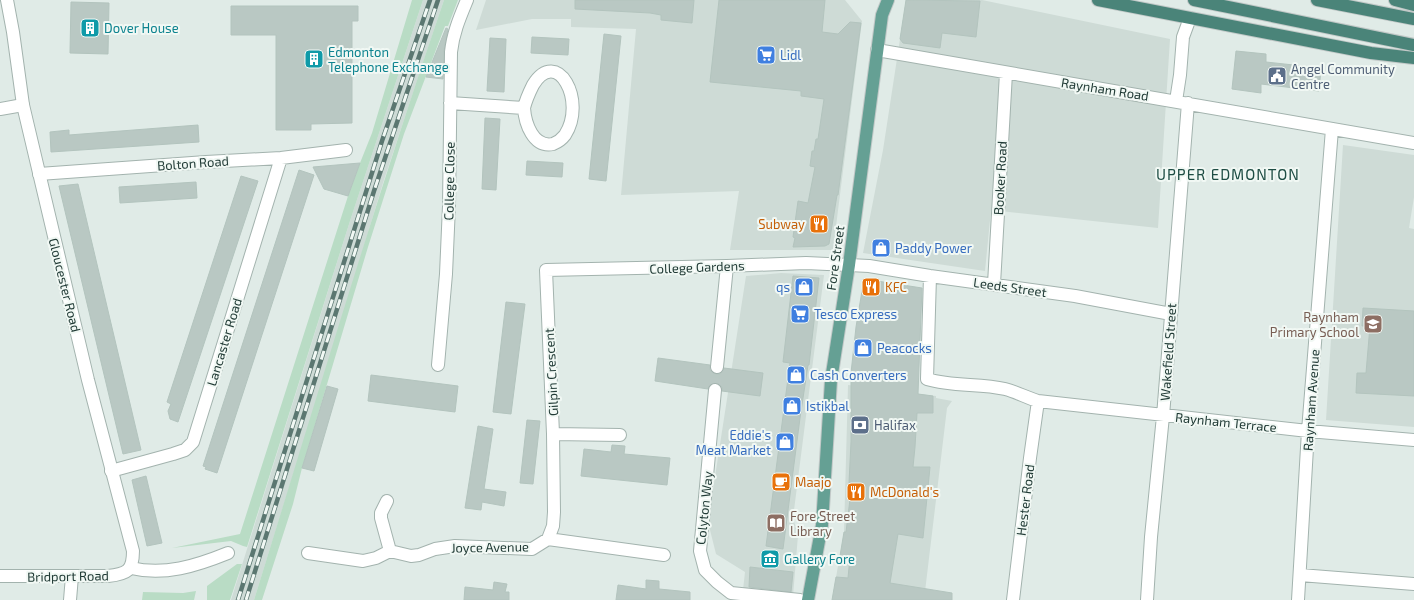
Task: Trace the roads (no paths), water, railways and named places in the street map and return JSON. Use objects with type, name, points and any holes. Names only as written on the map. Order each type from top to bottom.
[{"type":"highway","points":[[1098,0],[1371,53],[1414,58]]},
{"type":"highway","points":[[1194,0],[1414,45]]},
{"type":"highway","points":[[1317,0],[1414,20]]},
{"type":"highway","points":[[1395,0],[1414,5]]},
{"type":"main road","name":"Fore Street","points":[[878,0],[882,15]]},
{"type":"main road","name":"Fore Street","points":[[808,600],[822,525],[830,380],[849,265],[882,15],[888,0]]},
{"type":"street","name":"Gloucester Road","points":[[7,0],[23,106],[111,471],[133,551],[133,563],[130,568]]},
{"type":"street","name":"College Close","points":[[438,365],[446,274],[449,206],[451,52],[452,40],[467,0]]},
{"type":"street","name":"Wakefield Street","points":[[1148,600],[1171,314],[1182,102],[1181,69],[1183,37],[1190,18]]},
{"type":"street","name":"Raynham Road","points":[[877,50],[1414,143]]},
{"type":"street","points":[[551,72],[562,77],[572,95],[572,122],[564,137],[554,143],[542,143],[536,139],[528,127],[524,108],[528,93],[539,77],[544,73],[551,72]]},
{"type":"street","name":"Booker Road","points":[[994,284],[1006,73]]},
{"type":"street","points":[[450,103],[524,108]]},
{"type":"street","points":[[0,109],[23,106]]},
{"type":"street","name":"Raynham Avenue","points":[[1298,600],[1308,431],[1332,129]]},
{"type":"street","name":"Bolton Road","points":[[39,174],[281,158],[346,150]]},
{"type":"street","name":"Lancaster Road","points":[[111,471],[185,450],[193,442],[281,158]]},
{"type":"street","name":"College Gardens","points":[[546,270],[806,263],[849,265]]},
{"type":"street","name":"Leeds Street","points":[[849,265],[869,266],[1075,296],[1171,314]]},
{"type":"street","points":[[718,366],[727,266]]},
{"type":"street","name":"Gilpin Crescent","points":[[546,270],[554,434],[554,474]]},
{"type":"street","name":"Raynham Terrace","points":[[930,276],[927,379],[938,383],[1005,389],[1038,401],[1163,416],[1414,440]]},
{"type":"street","name":"Colyton Way","points":[[715,390],[700,551],[705,570],[731,593],[800,600]]},
{"type":"street","name":"Hester Road","points":[[1013,600],[1038,401]]},
{"type":"street","points":[[554,434],[620,435]]},
{"type":"street","name":"Joyce Avenue","points":[[390,550],[411,556],[419,555],[435,549],[455,546],[532,549],[548,539],[553,526],[554,474]]},
{"type":"street","points":[[308,553],[363,561],[376,558],[390,550],[381,518],[381,513],[386,501]]},
{"type":"street","points":[[548,539],[664,555]]},
{"type":"street","points":[[130,568],[160,571],[180,569],[194,566],[228,554]]},
{"type":"street","name":"Bridport Road","points":[[0,576],[108,576],[119,575],[130,568]]},
{"type":"street","points":[[1300,575],[1414,584]]},
{"type":"street","points":[[70,600],[72,576]]},
{"type":"tunnel","points":[[715,390],[717,367]]},
{"type":"railway","points":[[238,600],[382,141],[430,0]]},
{"type":"railway","points":[[246,600],[374,191],[438,0]]},
{"type":"place","name":"Dover House","points":[[90,28]]},
{"type":"place","name":"Lidl","points":[[766,55]]},
{"type":"place","name":"Edmonton Telephone Exchange","points":[[314,59]]},
{"type":"place","name":"Angel Community Centre","points":[[1277,76]]},
{"type":"place","name":"Subway","points":[[819,224]]},
{"type":"place","name":"Paddy Power","points":[[881,248]]},
{"type":"place","name":"qs","points":[[804,287]]},
{"type":"place","name":"KFC","points":[[871,287]]},
{"type":"place","name":"Tesco Express","points":[[800,314]]},
{"type":"place","name":"Raynham Primary School","points":[[1373,324]]},
{"type":"place","name":"Peacocks","points":[[863,348]]},
{"type":"place","name":"Cash Converters","points":[[796,375]]},
{"type":"place","name":"Istikbal","points":[[792,406]]},
{"type":"place","name":"Halifax","points":[[860,425]]},
{"type":"place","name":"Eddie's Meat Market","points":[[785,442]]},
{"type":"place","name":"Maajo","points":[[781,482]]},
{"type":"place","name":"McDonald's","points":[[856,492]]},
{"type":"place","name":"Fore Street Library","points":[[776,523]]},
{"type":"place","name":"Gallery Fore","points":[[770,559]]},
{"type":"district","name":"UPPER EDMONTON","points":[[1228,175]]}]
